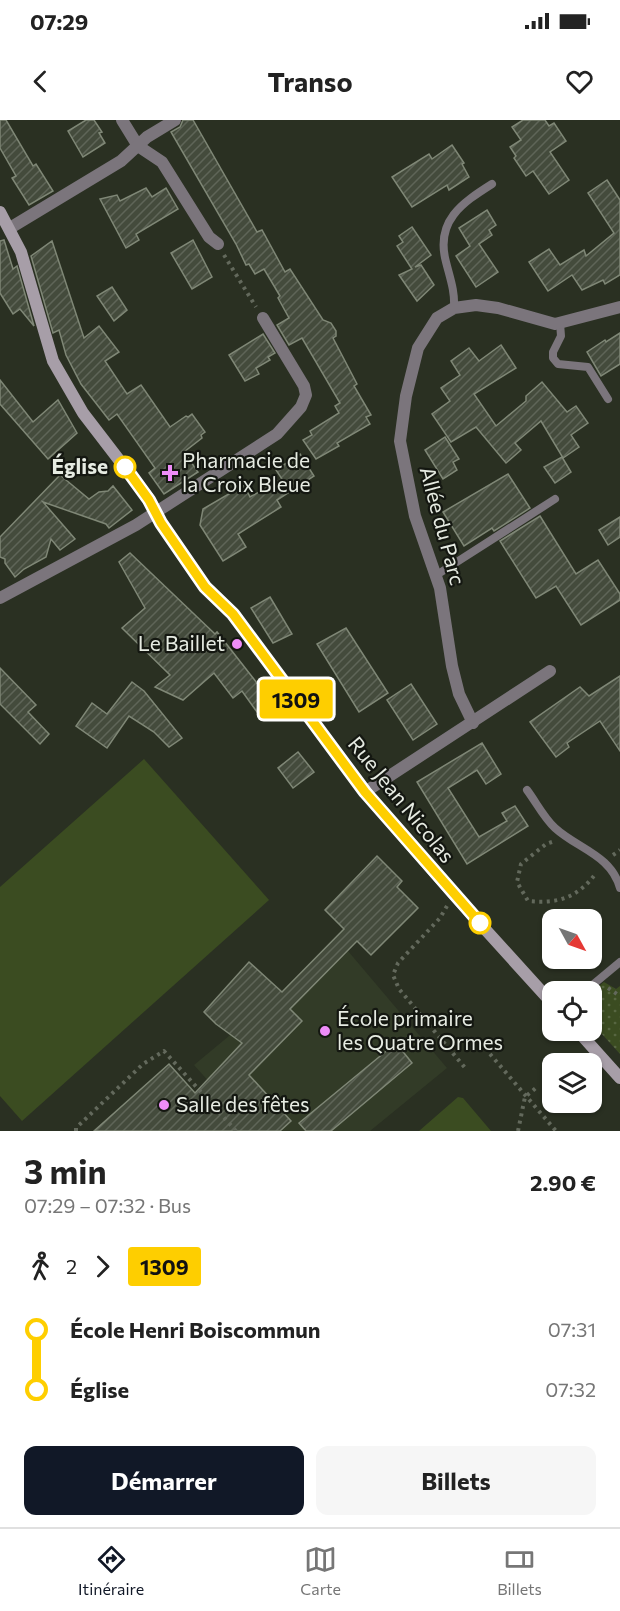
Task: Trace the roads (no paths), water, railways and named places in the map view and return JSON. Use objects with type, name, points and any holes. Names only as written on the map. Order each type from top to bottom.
[{"type":"street","points":[[122,120],[138,146],[162,162],[209,237],[218,244]]},
{"type":"street","points":[[10,228],[121,161],[147,137],[175,120]]},
{"type":"street","name":"Rue Jean Nicolas","points":[[0,212],[21,252],[53,361],[83,412],[145,495],[161,523],[205,587],[233,614],[365,792],[542,992]]},
{"type":"street","points":[[454,308],[476,305],[498,308],[555,324],[620,307]]},
{"type":"street","name":"Allée du Parc","points":[[454,308],[437,318],[418,348],[406,396],[400,441],[415,516],[440,588],[452,666],[459,694],[473,723]]},
{"type":"street","points":[[0,598],[136,525],[277,434],[301,407],[306,395],[304,386],[263,318]]},
{"type":"street","points":[[365,792],[550,671]]},
{"type":"street","points":[[587,1041],[620,1078]]},
{"type":"lane","points":[[454,308],[454,289],[445,257],[444,233],[449,221],[459,208],[492,184]]},
{"type":"lane","points":[[560,323],[561,336],[553,352],[553,358],[558,364],[588,367],[608,399]]},
{"type":"lane","points":[[435,576],[555,499]]},
{"type":"lane","points":[[527,790],[555,827],[605,861],[620,888]]},
{"type":"lane","points":[[597,981],[620,962]]},
{"type":"place","name":"Église","points":[[125,467]]},
{"type":"place","name":"Pharmacie de la Croix Bleue","points":[[170,473]]},
{"type":"place","name":"Le Baillet","points":[[237,644]]},
{"type":"place","name":"École primaire les Quatre Ormes","points":[[325,1031]]},
{"type":"place","name":"Salle des fêtes","points":[[164,1105]]}]
